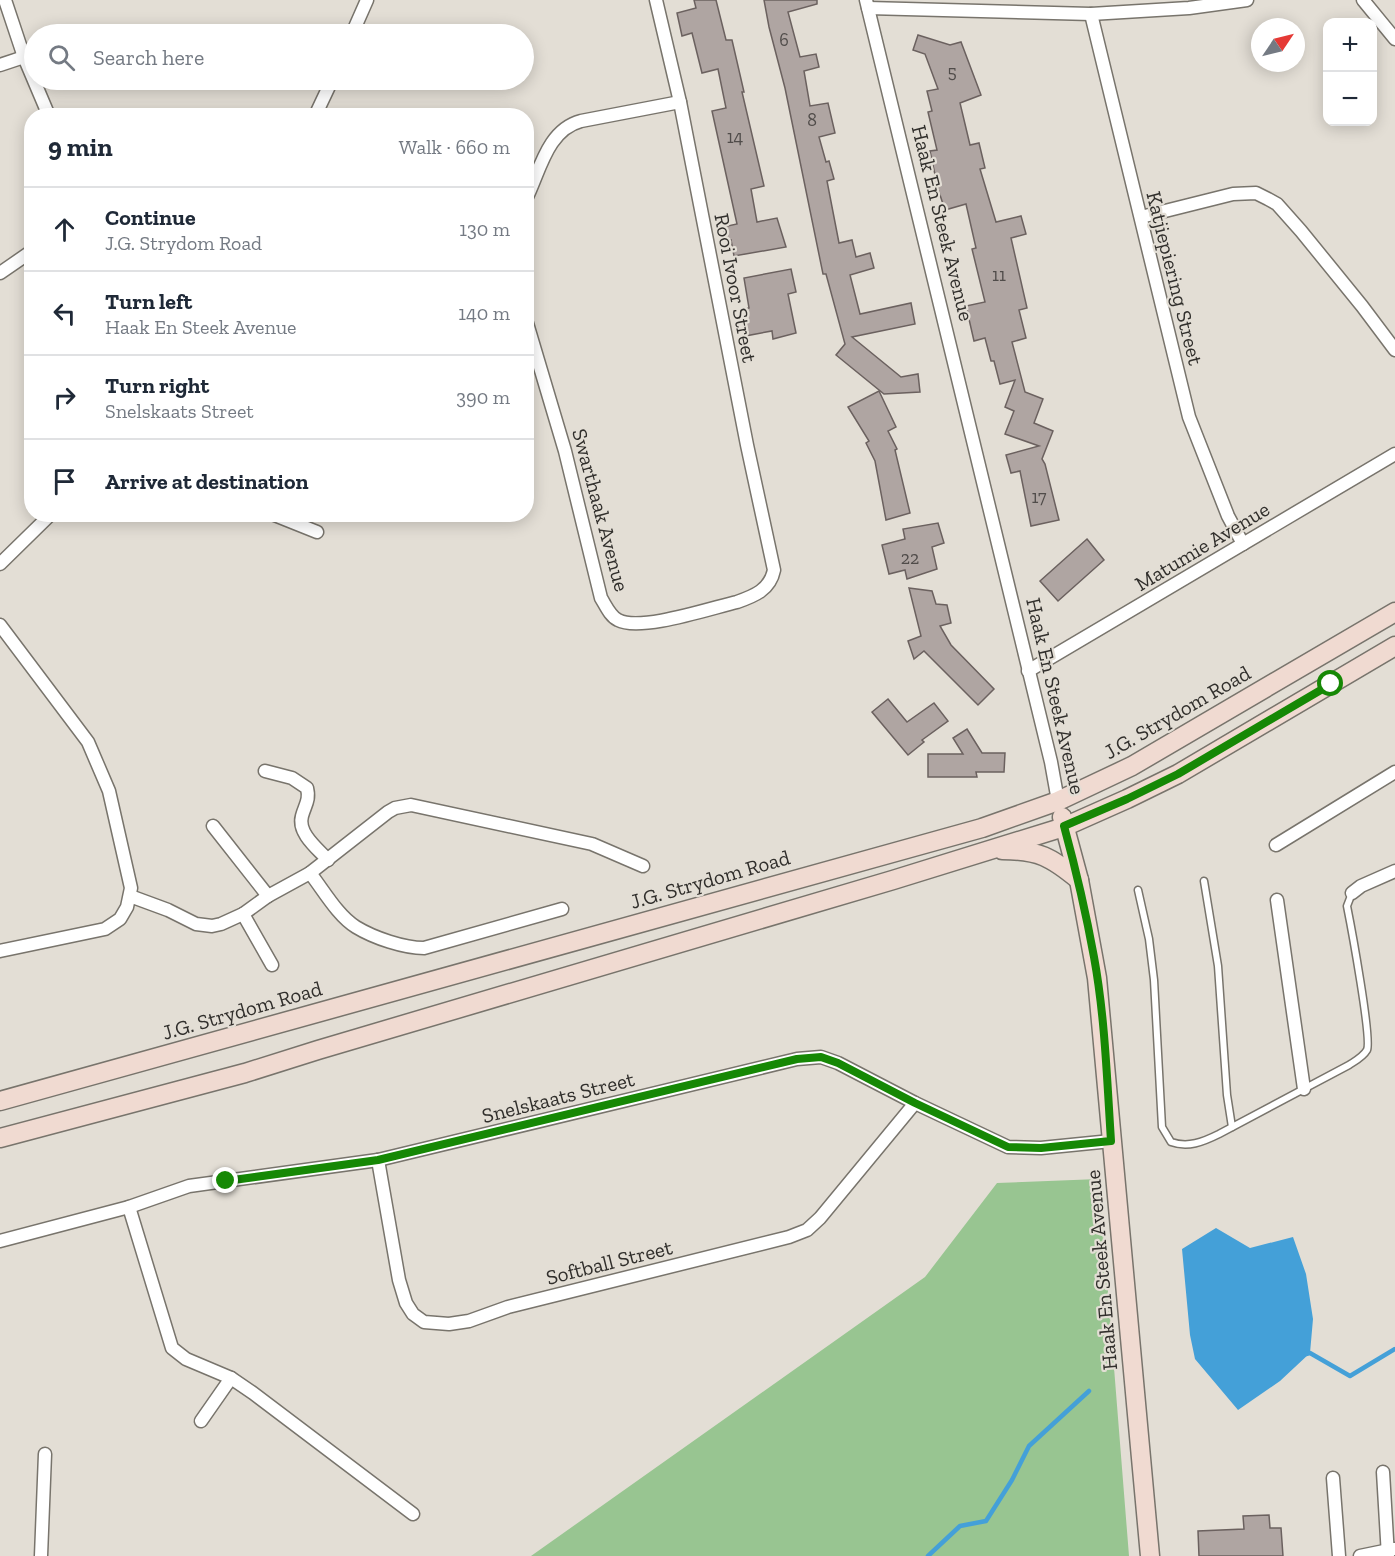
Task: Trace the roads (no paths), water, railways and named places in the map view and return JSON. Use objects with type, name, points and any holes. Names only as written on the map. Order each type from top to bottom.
[{"type":"street","points":[[0,65],[24,57],[4,0]]},
{"type":"street","points":[[357,24],[368,0]]},
{"type":"street","name":"Rooi Ivoor Street","points":[[656,0],[680,102],[747,445],[774,570],[769,583]]},
{"type":"street","points":[[867,4],[1091,14],[1168,10],[1247,0]]},
{"type":"street","points":[[1363,0],[1395,39]]},
{"type":"street","name":"Haak En Steek Avenue","points":[[867,4],[1055,780],[1097,978],[1150,1556]]},
{"type":"street","name":"Katjiepiering Street","points":[[1091,14],[1194,433],[1228,516],[1243,544]]},
{"type":"street","points":[[38,90],[46,108]]},
{"type":"street","points":[[319,108],[327,90]]},
{"type":"street","points":[[534,181],[552,142],[566,127],[580,121],[680,102]]},
{"type":"street","points":[[1141,217],[1233,194],[1256,193],[1268,199],[1276,204],[1301,231],[1395,350]]},
{"type":"street","points":[[0,273],[24,256]]},
{"type":"street","name":"Swarthaak Avenue","points":[[534,346],[566,451],[601,598],[612,616],[626,623],[643,624],[737,602],[758,593],[769,583]]},
{"type":"street","name":"Matumie Avenue","points":[[1028,671],[1395,453]]},
{"type":"street","points":[[0,564],[43,522]]},
{"type":"street","points":[[292,522],[317,532]]},
{"type":"street","name":"J.G. Strydom Road","points":[[0,1101],[982,828],[1058,801],[1132,766],[1395,612]]},
{"type":"street","points":[[0,625],[88,741],[109,791],[131,882],[130,896],[120,919],[105,929],[0,951]]},
{"type":"street","points":[[0,1138],[245,1073],[1064,826],[1178,774],[1395,646]]},
{"type":"street","points":[[265,771],[292,778],[307,788],[308,801],[301,818],[303,829],[328,860]]},
{"type":"street","points":[[1276,846],[1395,772]]},
{"type":"street","points":[[130,896],[168,910],[196,924],[212,926],[243,914],[268,896],[310,873],[388,812],[403,806],[592,844],[643,866]]},
{"type":"street","points":[[213,826],[268,896]]},
{"type":"street","points":[[989,850],[1014,850],[1044,856],[1058,863],[1078,880]]},
{"type":"street","points":[[1352,893],[1361,886],[1395,871]]},
{"type":"street","points":[[310,873],[339,911],[356,927],[405,947],[424,948],[562,909]]},
{"type":"street","points":[[1277,900],[1304,1089]]},
{"type":"street","points":[[243,914],[272,965]]},
{"type":"street","name":"Snelskaats Street","points":[[0,1241],[129,1207],[189,1186],[378,1160],[797,1059],[821,1057],[838,1063],[1008,1147],[1041,1148],[1111,1141]]},
{"type":"street","name":"Softball Street","points":[[378,1160],[399,1280],[406,1303],[413,1314],[424,1322],[449,1324],[469,1321],[508,1307],[789,1237],[807,1230],[820,1218],[915,1103]]},
{"type":"street","points":[[129,1207],[172,1348],[181,1356],[231,1378],[413,1514]]},
{"type":"street","points":[[201,1421],[231,1378]]},
{"type":"street","points":[[41,1556],[45,1454]]},
{"type":"street","points":[[1360,1556],[1390,1551],[1383,1472]]},
{"type":"street","points":[[1333,1478],[1339,1556]]},
{"type":"lane","points":[[1204,881],[1216,955],[1226,1086],[1232,1127]]},
{"type":"lane","points":[[1138,890],[1153,970],[1162,1127],[1171,1142],[1183,1145],[1206,1140],[1232,1127],[1359,1058],[1367,1049],[1369,1043],[1347,906],[1352,893]]},
{"type":"water","points":[[1216,1228],[1250,1248],[1293,1237],[1306,1274],[1313,1319],[1310,1353],[1280,1381],[1238,1410],[1195,1359],[1190,1335],[1182,1249]]},
{"type":"waterway","points":[[1306,1354],[1310,1353],[1350,1376],[1395,1349]]},
{"type":"waterway","points":[[928,1556],[960,1526],[986,1521],[1012,1480],[1029,1446],[1089,1391]]}]
